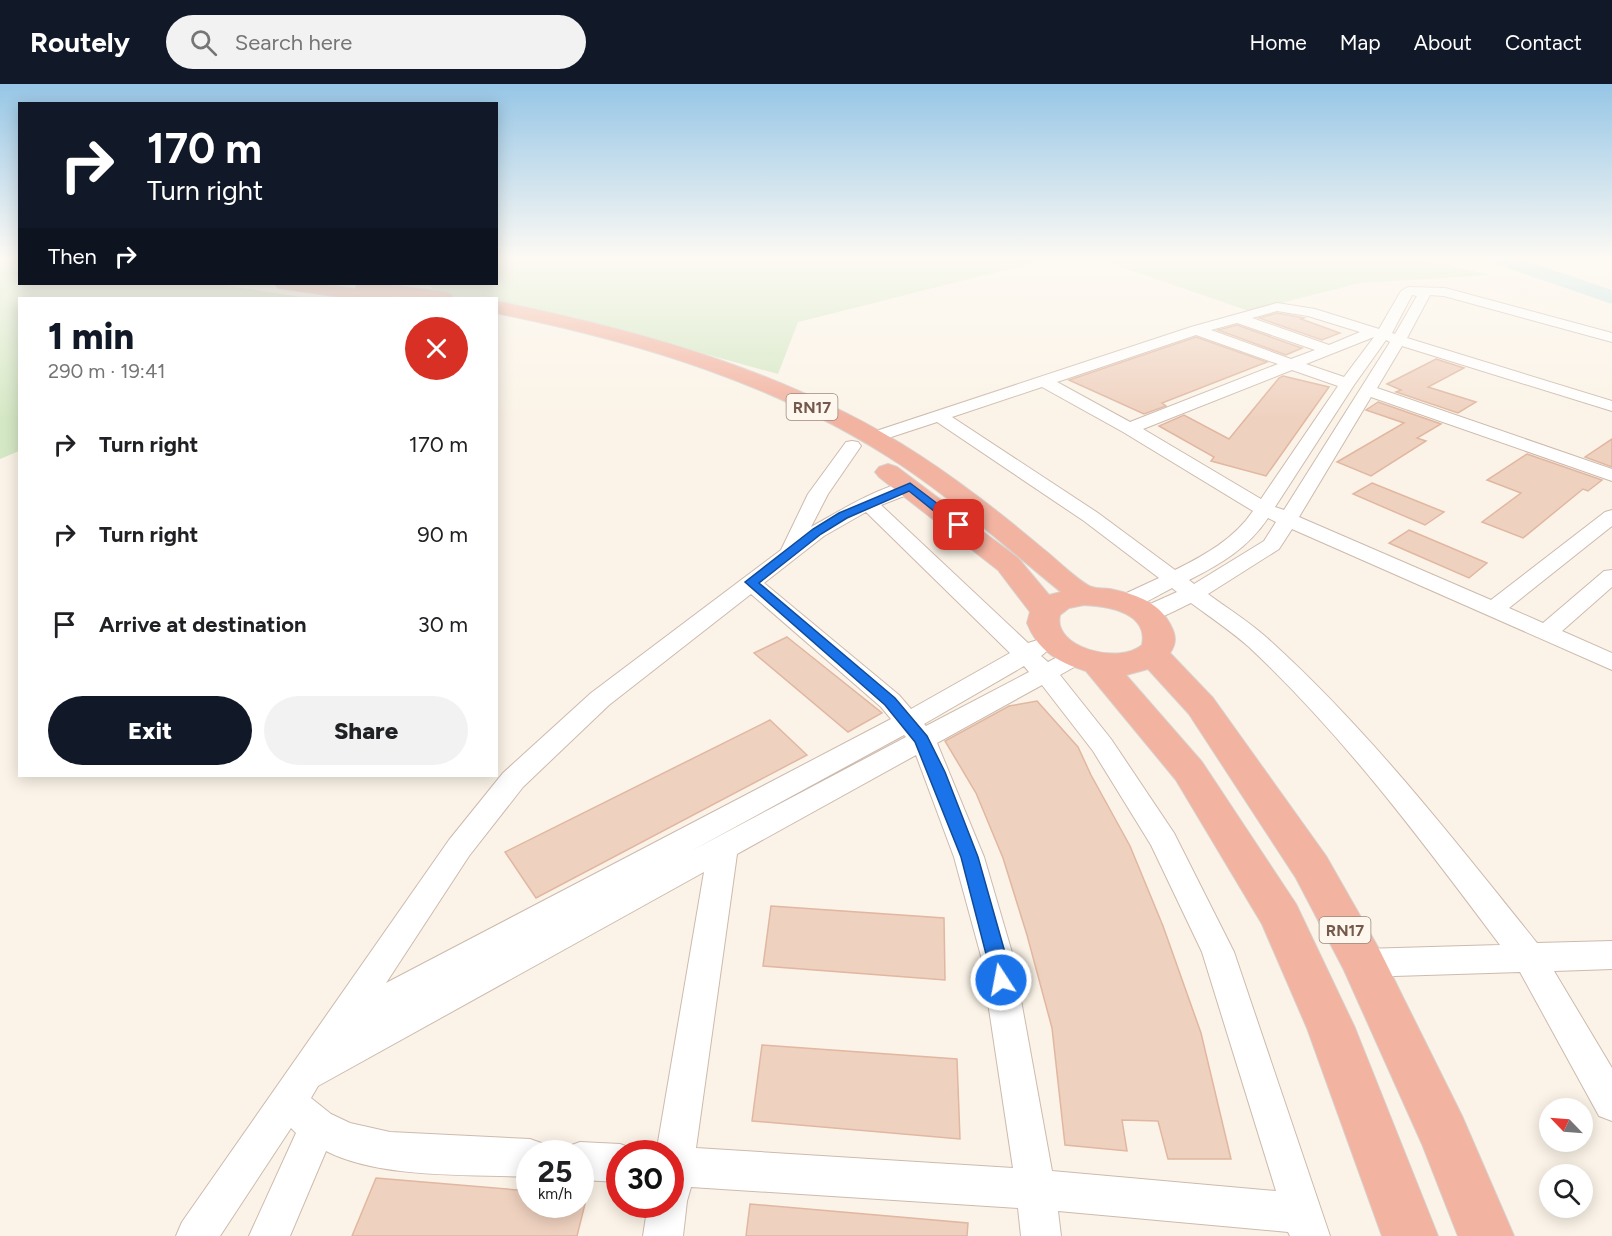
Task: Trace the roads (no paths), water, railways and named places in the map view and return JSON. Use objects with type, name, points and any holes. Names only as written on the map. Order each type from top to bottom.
[{"type":"highway","name":"RN17","points":[[519,312],[616,332],[687,354],[773,388],[863,442],[944,484],[1084,596]]},
{"type":"highway","name":"RN17","points":[[498,317],[576,333],[658,357],[702,373],[863,442],[910,487],[1008,564],[1057,650],[1189,771],[1281,917],[1331,1028],[1410,1236]]},
{"type":"highway","points":[[1084,596],[1105,597],[1141,624],[1129,664],[1057,650],[1060,600],[1084,596]]},
{"type":"highway","name":"RN17","points":[[1141,624],[1201,706],[1311,867],[1363,963],[1444,1134],[1486,1236]]},
{"type":"street","points":[[786,556],[818,494],[863,442],[1196,330],[1260,312]]},
{"type":"street","points":[[1304,312],[1612,406]]},
{"type":"street","points":[[1141,624],[1253,527],[1347,384],[1385,335],[1408,312]]},
{"type":"street","points":[[1517,312],[1612,338]]},
{"type":"street","points":[[1237,318],[1330,350]]},
{"type":"street","points":[[1196,330],[1347,384]]},
{"type":"street","points":[[1130,428],[1330,350],[1385,335]]},
{"type":"street","points":[[1182,587],[1266,550],[1288,520],[1367,390],[1385,335]]},
{"type":"street","points":[[1044,381],[1130,428],[1264,509],[1612,662]]},
{"type":"street","points":[[1367,390],[1612,475]]},
{"type":"street","points":[[940,417],[1091,517],[1256,641],[1317,702],[1413,808],[1529,958],[1612,1103]]},
{"type":"street","points":[[196,1236],[459,848],[513,780],[600,699],[817,532],[868,503],[910,487]]},
{"type":"street","points":[[684,1175],[1036,1189],[1307,1224],[1218,952],[1164,841],[1102,745],[1057,650],[868,503]]},
{"type":"street","points":[[1494,609],[1612,516]]},
{"type":"street","points":[[1546,633],[1612,576]]},
{"type":"street","points":[[751,582],[890,701],[915,730],[937,772],[969,857],[997,956],[1036,1189],[1041,1236]]},
{"type":"street","points":[[339,1025],[915,730],[1057,650]]},
{"type":"street","points":[[297,1088],[723,850],[915,730]]},
{"type":"street","points":[[677,1140],[723,850]]},
{"type":"street","points":[[1363,963],[1612,954]]},
{"type":"street","points":[[297,1088],[318,1127],[346,1141],[390,1151],[516,1157]]},
{"type":"street","points":[[269,1236],[318,1127]]},
{"type":"street","points":[[663,1236],[666,1218]]}]
